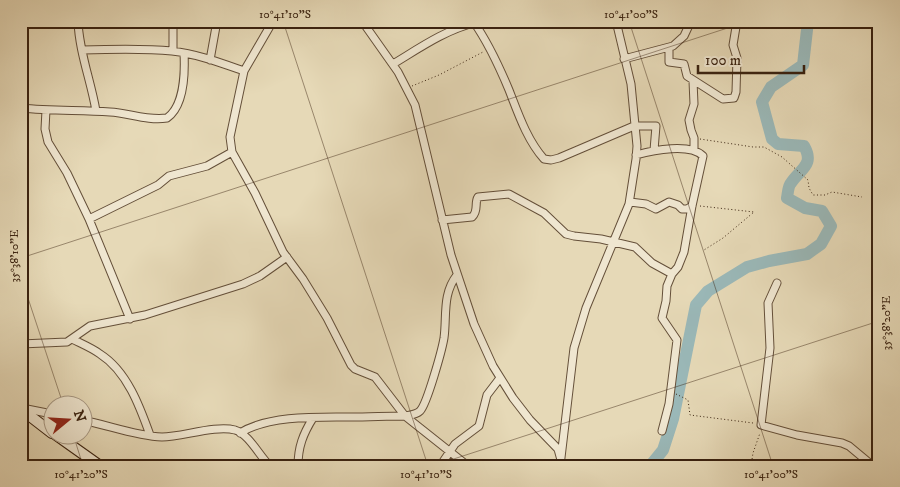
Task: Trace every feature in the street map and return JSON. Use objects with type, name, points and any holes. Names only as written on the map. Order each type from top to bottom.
[{"type":"street","points":[[78,21],[82,50],[93,90],[96,111]]},
{"type":"street","points":[[173,21],[173,51]]},
{"type":"street","points":[[210,60],[217,21]]},
{"type":"street","points":[[273,21],[244,71],[230,136],[232,152],[287,257],[303,278],[327,318],[351,365],[355,369],[375,377],[405,416],[468,466]]},
{"type":"street","points":[[362,21],[393,64],[407,88],[420,119],[442,220],[457,275],[474,324],[500,378],[530,420],[553,443],[558,450],[561,463]]},
{"type":"street","points":[[561,463],[574,348],[586,308],[630,202],[636,155],[631,84],[616,21]]},
{"type":"street","points":[[624,59],[669,48],[678,43],[684,36],[691,21]]},
{"type":"street","points":[[669,48],[669,62],[684,64],[687,76],[693,81],[723,99],[734,98],[736,92],[737,58],[734,45],[737,21]]},
{"type":"street","points":[[393,64],[441,36],[473,22],[490,48],[520,119],[544,159],[559,158],[634,126],[656,126],[654,150]]},
{"type":"street","points":[[82,50],[128,49],[173,51],[244,71]]},
{"type":"street","points":[[21,108],[96,111],[129,114],[148,119],[167,118],[174,110],[183,84],[184,53]]},
{"type":"street","points":[[693,81],[694,104],[690,120],[694,138],[694,150]]},
{"type":"street","points":[[46,110],[48,142],[67,173],[89,219],[130,319]]},
{"type":"street","points":[[636,155],[654,150],[684,148],[698,151],[703,156],[684,252],[667,286],[662,318],[678,340],[669,404],[662,431]]},
{"type":"street","points":[[89,219],[158,185],[169,176],[207,166],[232,152]]},
{"type":"street","points":[[442,220],[472,217],[476,211],[478,196],[509,194],[544,213],[570,235],[635,247],[652,263],[672,274]]},
{"type":"street","points":[[630,202],[646,204],[656,209],[669,202],[682,209],[692,206]]},
{"type":"street","points":[[21,344],[60,343],[72,339],[90,326],[130,319],[243,284],[260,276],[287,257]]},
{"type":"street","points":[[92,422],[164,437],[193,432],[230,430],[240,432],[260,423],[313,418],[405,416],[414,414],[420,411],[427,395],[441,351],[444,336],[445,306],[449,288],[457,275]]},
{"type":"street","points":[[777,284],[768,303],[770,348],[761,425],[797,435],[842,442],[873,466]]},
{"type":"street","points":[[72,339],[101,354],[111,363],[138,400],[150,435]]},
{"type":"street","points":[[440,466],[455,444],[479,426],[487,395],[500,378]]},
{"type":"street","points":[[21,408],[42,412]]},
{"type":"street","points":[[21,408],[42,425]]},
{"type":"street","points":[[298,466],[298,452],[301,439],[313,418]]},
{"type":"street","points":[[240,432],[270,466]]},
{"type":"street","points":[[68,444],[100,466]]},
{"type":"path","points":[[407,88],[439,75],[490,48]]},
{"type":"path","points":[[694,138],[764,147],[782,157],[802,174],[808,180],[809,188],[813,195],[825,195],[832,192],[862,197]]},
{"type":"path","points":[[692,206],[754,212],[723,238],[704,250]]},
{"type":"path","points":[[674,393],[688,400],[690,414],[761,425],[751,466]]},
{"type":"waterway","points":[[650,466],[663,450],[673,419],[696,305],[708,291],[747,267],[807,254],[821,244],[831,226],[822,211],[805,208],[787,198],[790,184],[807,162],[807,152],[804,146],[778,144],[772,139],[762,102],[771,87],[803,65],[808,21]]}]
